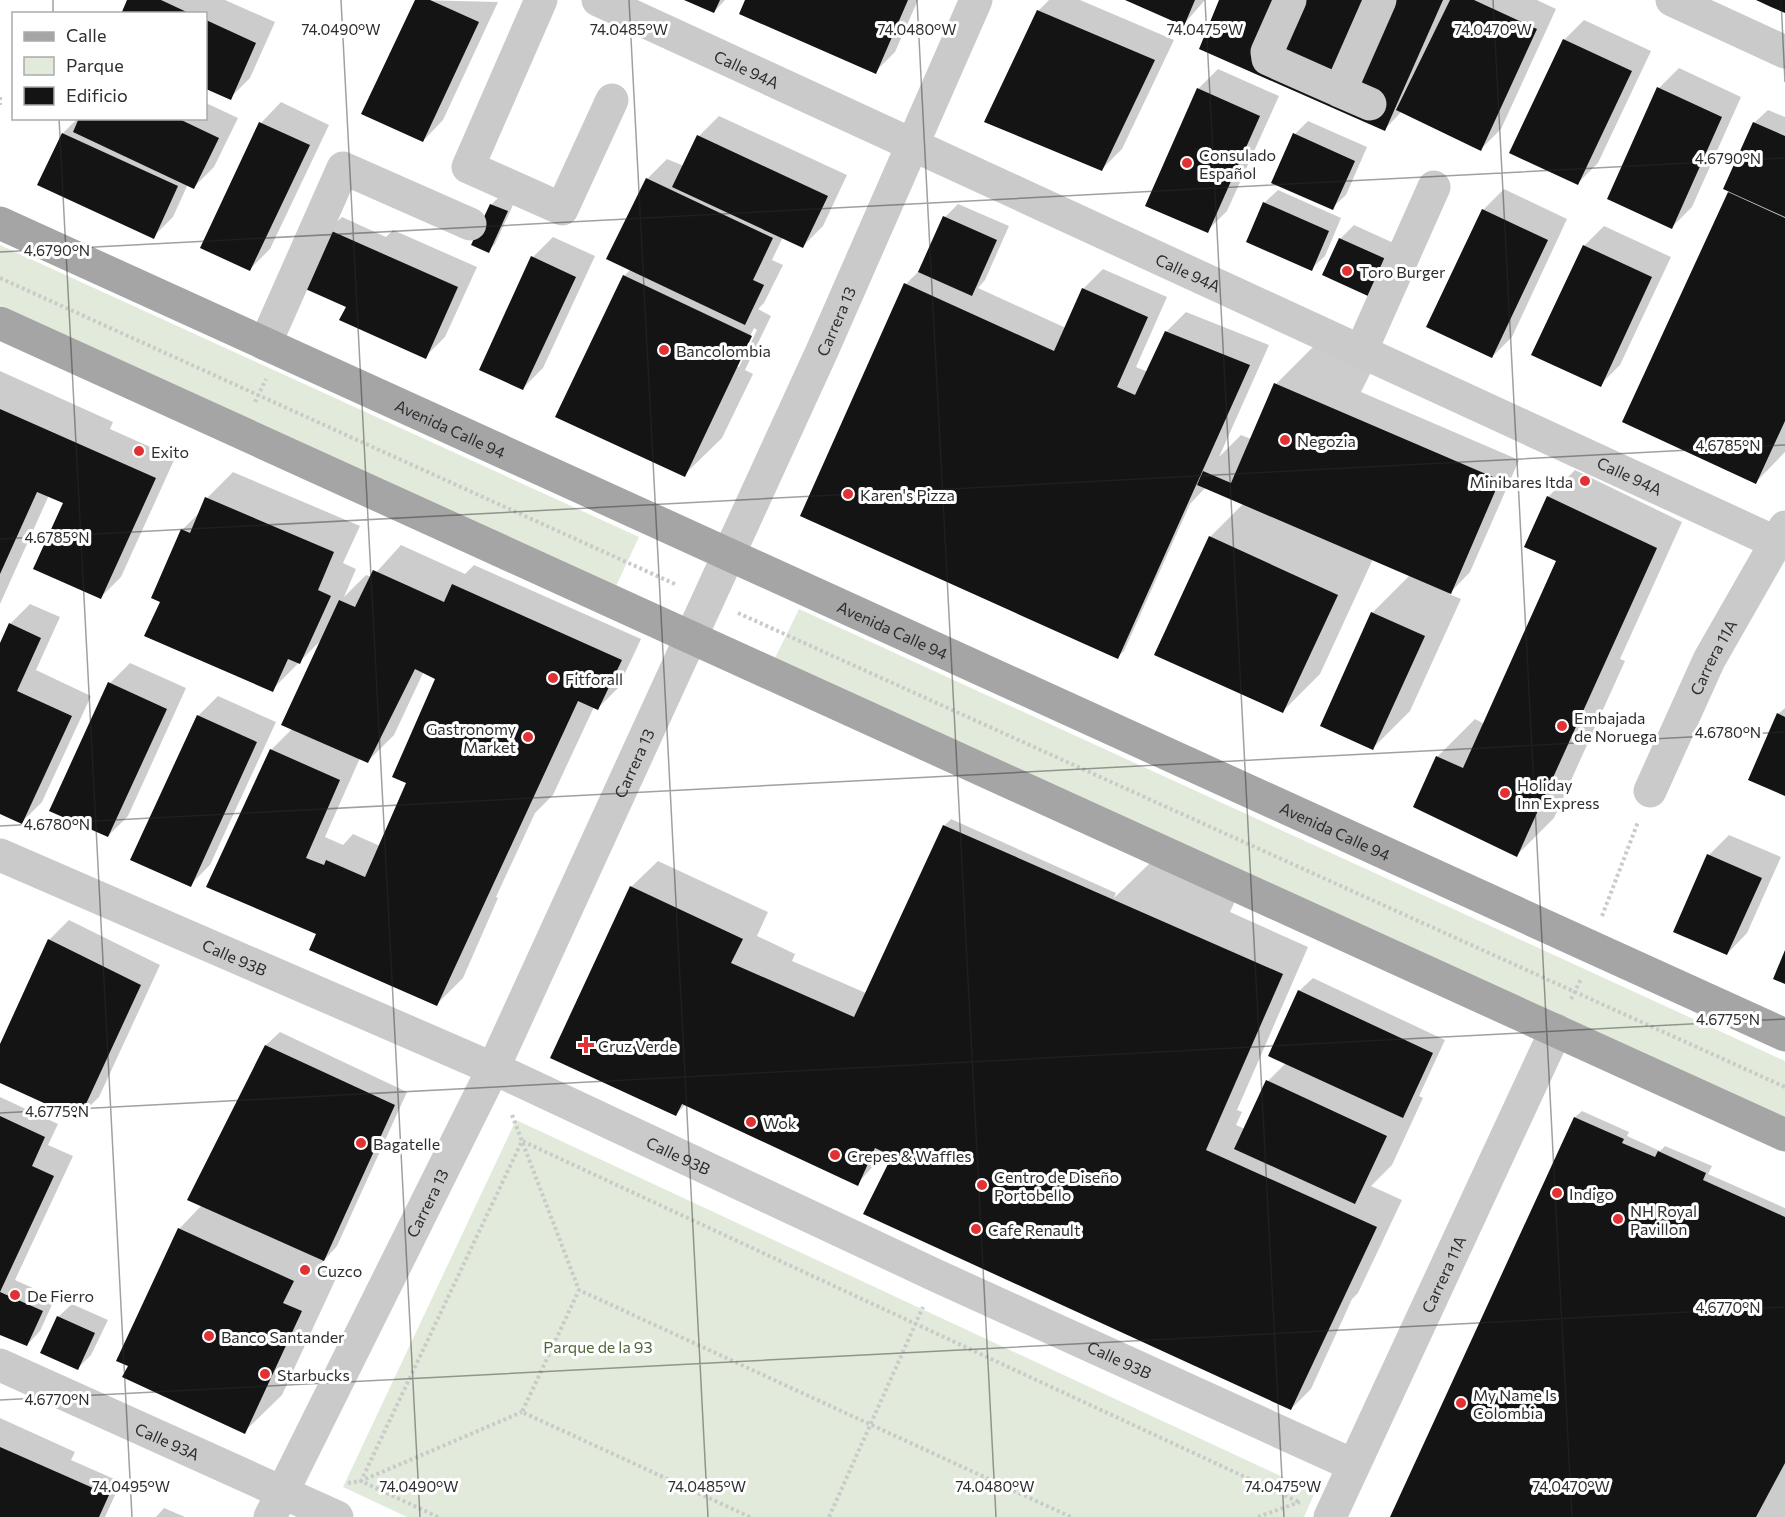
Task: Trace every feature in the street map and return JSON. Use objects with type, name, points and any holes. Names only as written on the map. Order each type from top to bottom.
[{"type":"main road","name":"Avenida Calle 94","points":[[0,223],[1785,1035]]},
{"type":"main road","points":[[0,323],[1785,1134]]},
{"type":"street","points":[[541,0],[468,167],[562,209],[612,100]]},
{"type":"street","name":"Calle 94A","points":[[598,0],[1361,351],[1781,535]]},
{"type":"street","name":"Carrera 13","points":[[275,1504],[493,1069],[729,555],[976,0]]},
{"type":"street","points":[[1290,0],[1267,52],[1268,59],[1370,104]]},
{"type":"street","points":[[1340,91],[1380,0]]},
{"type":"street","points":[[1672,0],[1785,52]]},
{"type":"street","points":[[273,347],[343,168],[470,224]]},
{"type":"street","points":[[1361,351],[1434,187]]},
{"type":"street","name":"Carrera 11A","points":[[1650,790],[1709,660],[1781,535]]},
{"type":"street","name":"Calle 93B","points":[[0,855],[493,1069],[937,1276],[1353,1465]]},
{"type":"street","name":"Carrera 11A","points":[[1330,1517],[1556,1030]]},
{"type":"street","name":"Calle 93A","points":[[0,1365],[275,1504],[338,1517]]},
{"type":"path","points":[[0,97],[0,105]]},
{"type":"path","points":[[0,278],[1785,1087]]},
{"type":"path","points":[[241,433],[258,395],[273,347]]},
{"type":"path","points":[[1556,1030],[1595,949],[1600,922],[1650,790]]},
{"type":"path","points":[[510,1110],[579,1290],[1071,1517]]},
{"type":"path","points":[[522,1141],[1299,1503],[1258,1517]]},
{"type":"path","points":[[361,1481],[522,1141]]},
{"type":"path","points":[[829,1517],[937,1276]]},
{"type":"path","points":[[339,1484],[361,1481],[522,1412],[579,1290]]},
{"type":"path","points":[[522,1412],[750,1517]]},
{"type":"path","points":[[361,1481],[438,1517]]},
{"type":"green space","points":[[0,245],[639,537],[616,586],[0,305]]},
{"type":"green space","points":[[799,609],[1785,1061],[1785,1121],[775,658]]},
{"type":"green space","name":"Parque de la 93","points":[[516,1120],[1315,1492],[1304,1517],[407,1517],[343,1487]]},
{"type":"building","points":[[127,0],[161,0],[187,12],[122,12]]},
{"type":"building","points":[[415,0],[430,0],[479,22],[423,142],[361,114]]},
{"type":"building","points":[[684,0],[720,0],[714,13]]},
{"type":"building","points":[[745,0],[908,0],[876,74],[739,14]]},
{"type":"building","points":[[1125,0],[1195,0],[1184,26]]},
{"type":"building","points":[[1219,0],[1443,0],[1385,131],[1199,49]]},
{"type":"building","points":[[1450,0],[1474,0],[1537,29],[1481,151],[1396,110]]},
{"type":"building","points":[[1756,0],[1785,0],[1785,13],[1771,7]]},
{"type":"building","points":[[1037,10],[1155,60],[1102,171],[984,122]]},
{"type":"building","points":[[207,20],[256,43],[231,100],[207,89]]},
{"type":"building","points":[[1563,39],[1632,71],[1578,185],[1509,153]]},
{"type":"building","points":[[1657,87],[1722,117],[1672,229],[1607,199]]},
{"type":"building","points":[[1197,88],[1260,116],[1208,233],[1145,206]]},
{"type":"building","points":[[78,120],[181,120],[219,138],[194,189],[73,132]]},
{"type":"building","points":[[259,122],[310,145],[250,271],[200,248]]},
{"type":"building","points":[[1753,122],[1785,136],[1785,217],[1723,189]]},
{"type":"building","points":[[62,133],[178,186],[154,239],[37,185]]},
{"type":"building","points":[[1293,133],[1355,161],[1333,210],[1271,183]]},
{"type":"building","points":[[697,135],[828,196],[803,248],[672,187]]},
{"type":"building","points":[[646,178],[773,238],[753,280],[764,285],[745,325],[606,259]]},
{"type":"building","points":[[1728,192],[1785,218],[1785,421],[1756,484],[1622,422]]},
{"type":"building","points":[[1263,202],[1329,231],[1312,271],[1246,242]]},
{"type":"building","points":[[490,204],[508,211],[489,253],[471,245]]},
{"type":"building","points":[[1482,209],[1548,240],[1492,358],[1426,327]]},
{"type":"building","points":[[943,216],[997,240],[972,296],[918,272]]},
{"type":"building","points":[[327,229],[458,287],[426,359],[339,320],[346,307],[301,287]]},
{"type":"building","points":[[1339,238],[1386,259],[1368,296],[1322,275]]},
{"type":"building","points":[[1583,245],[1652,277],[1601,387],[1531,355]]},
{"type":"building","points":[[531,256],[576,277],[523,390],[479,370]]},
{"type":"building","points":[[623,275],[752,336],[685,477],[555,417]]},
{"type":"building","points":[[904,283],[1054,351],[1082,288],[1148,317],[1117,387],[1135,395],[1165,331],[1250,365],[1118,659],[800,516]]},
{"type":"building","points":[[1274,383],[1500,480],[1451,594],[1197,485],[1203,471],[1231,483]]},
{"type":"building","points":[[0,409],[156,478],[101,599],[33,569],[63,503],[37,492],[0,574]]},
{"type":"building","points":[[1547,496],[1657,548],[1517,857],[1413,807],[1436,756],[1463,768],[1556,561],[1524,547]]},
{"type":"building","points":[[205,497],[334,552],[318,590],[331,596],[300,664],[288,659],[273,692],[144,636],[160,602],[151,598],[181,529],[190,533]]},
{"type":"building","points":[[1209,536],[1338,595],[1283,713],[1154,655]]},
{"type":"building","points":[[373,570],[444,602],[452,584],[622,660],[598,710],[578,701],[437,1006],[309,950],[316,934],[206,887],[270,749],[340,780],[306,858],[324,865],[326,860],[365,877],[406,783],[392,777],[435,679],[415,669],[368,763],[281,725],[339,600],[355,607]]},
{"type":"building","points":[[1371,612],[1425,636],[1373,750],[1320,726]]},
{"type":"building","points":[[9,623],[41,638],[17,691],[72,716],[22,824],[0,814],[0,643]]},
{"type":"building","points":[[108,682],[167,709],[108,837],[49,811]]},
{"type":"building","points":[[1777,713],[1785,717],[1785,796],[1748,780]]},
{"type":"building","points":[[197,715],[257,742],[191,887],[130,860]]},
{"type":"building","points":[[943,825],[1283,974],[1206,1150],[1377,1227],[1291,1410],[863,1214],[892,1156],[875,1148],[858,1186],[682,1104],[676,1116],[550,1058],[630,886],[743,939],[731,963],[854,1017]]},
{"type":"building","points":[[1707,854],[1762,878],[1727,955],[1673,932]]},
{"type":"building","points":[[48,939],[141,985],[79,1119],[0,1083],[0,1044]]},
{"type":"building","points":[[1785,950],[1785,984],[1773,979]]},
{"type":"building","points":[[1298,990],[1433,1053],[1403,1118],[1268,1056]]},
{"type":"building","points":[[265,1045],[395,1105],[324,1261],[187,1200]]},
{"type":"building","points":[[1266,1080],[1387,1136],[1355,1204],[1234,1149]]},
{"type":"building","points":[[0,1116],[45,1137],[32,1166],[54,1176],[0,1292]]},
{"type":"building","points":[[1574,1117],[1624,1139],[1622,1143],[1655,1157],[1658,1151],[1706,1173],[1703,1180],[1785,1217],[1785,1463],[1756,1517],[1390,1517]]},
{"type":"building","name":"Banco Santander","points":[[178,1228],[294,1281],[283,1303],[302,1311],[245,1434],[122,1377],[128,1366],[116,1361]]},
{"type":"building","points":[[0,1292],[43,1311],[27,1346],[0,1335]]},
{"type":"building","points":[[57,1316],[95,1333],[78,1370],[40,1353]]},
{"type":"building","points":[[0,1447],[109,1495],[99,1517],[0,1517]]},
{"type":"place","name":"Consulado Español","points":[[1187,163]]},
{"type":"place","name":"Toro Burger","points":[[1347,271]]},
{"type":"place","name":"Bancolombia","points":[[664,350]]},
{"type":"place","name":"Negozia","points":[[1285,440]]},
{"type":"place","name":"Exito","points":[[139,451]]},
{"type":"place","name":"Minibares ltda","points":[[1585,481]]},
{"type":"place","name":"Karen's Pizza","points":[[848,494]]},
{"type":"place","name":"Fitforall","points":[[553,678]]},
{"type":"place","name":"Embajada de Noruega","points":[[1562,726]]},
{"type":"place","name":"Gastronomy Market","points":[[528,737]]},
{"type":"place","name":"Holiday Inn Express","points":[[1505,793]]},
{"type":"place","name":"Cruz Verde","points":[[586,1045]]},
{"type":"place","name":"Wok","points":[[751,1122]]},
{"type":"place","name":"Bagatelle","points":[[361,1143]]},
{"type":"place","name":"Crepes & Waffles","points":[[835,1155]]},
{"type":"place","name":"Centro de Diseño Portobello","points":[[982,1185]]},
{"type":"place","name":"Indigo","points":[[1557,1193]]},
{"type":"place","name":"NH Royal Pavillon","points":[[1618,1219]]},
{"type":"place","name":"Cafe Renault","points":[[976,1229]]},
{"type":"place","name":"Cuzco","points":[[305,1270]]},
{"type":"place","name":"De Fierro","points":[[15,1295]]},
{"type":"place","name":"Banco Santander","points":[[209,1336]]},
{"type":"place","name":"Starbucks","points":[[265,1374]]},
{"type":"place","name":"My Name Is Colombia","points":[[1461,1403]]}]
